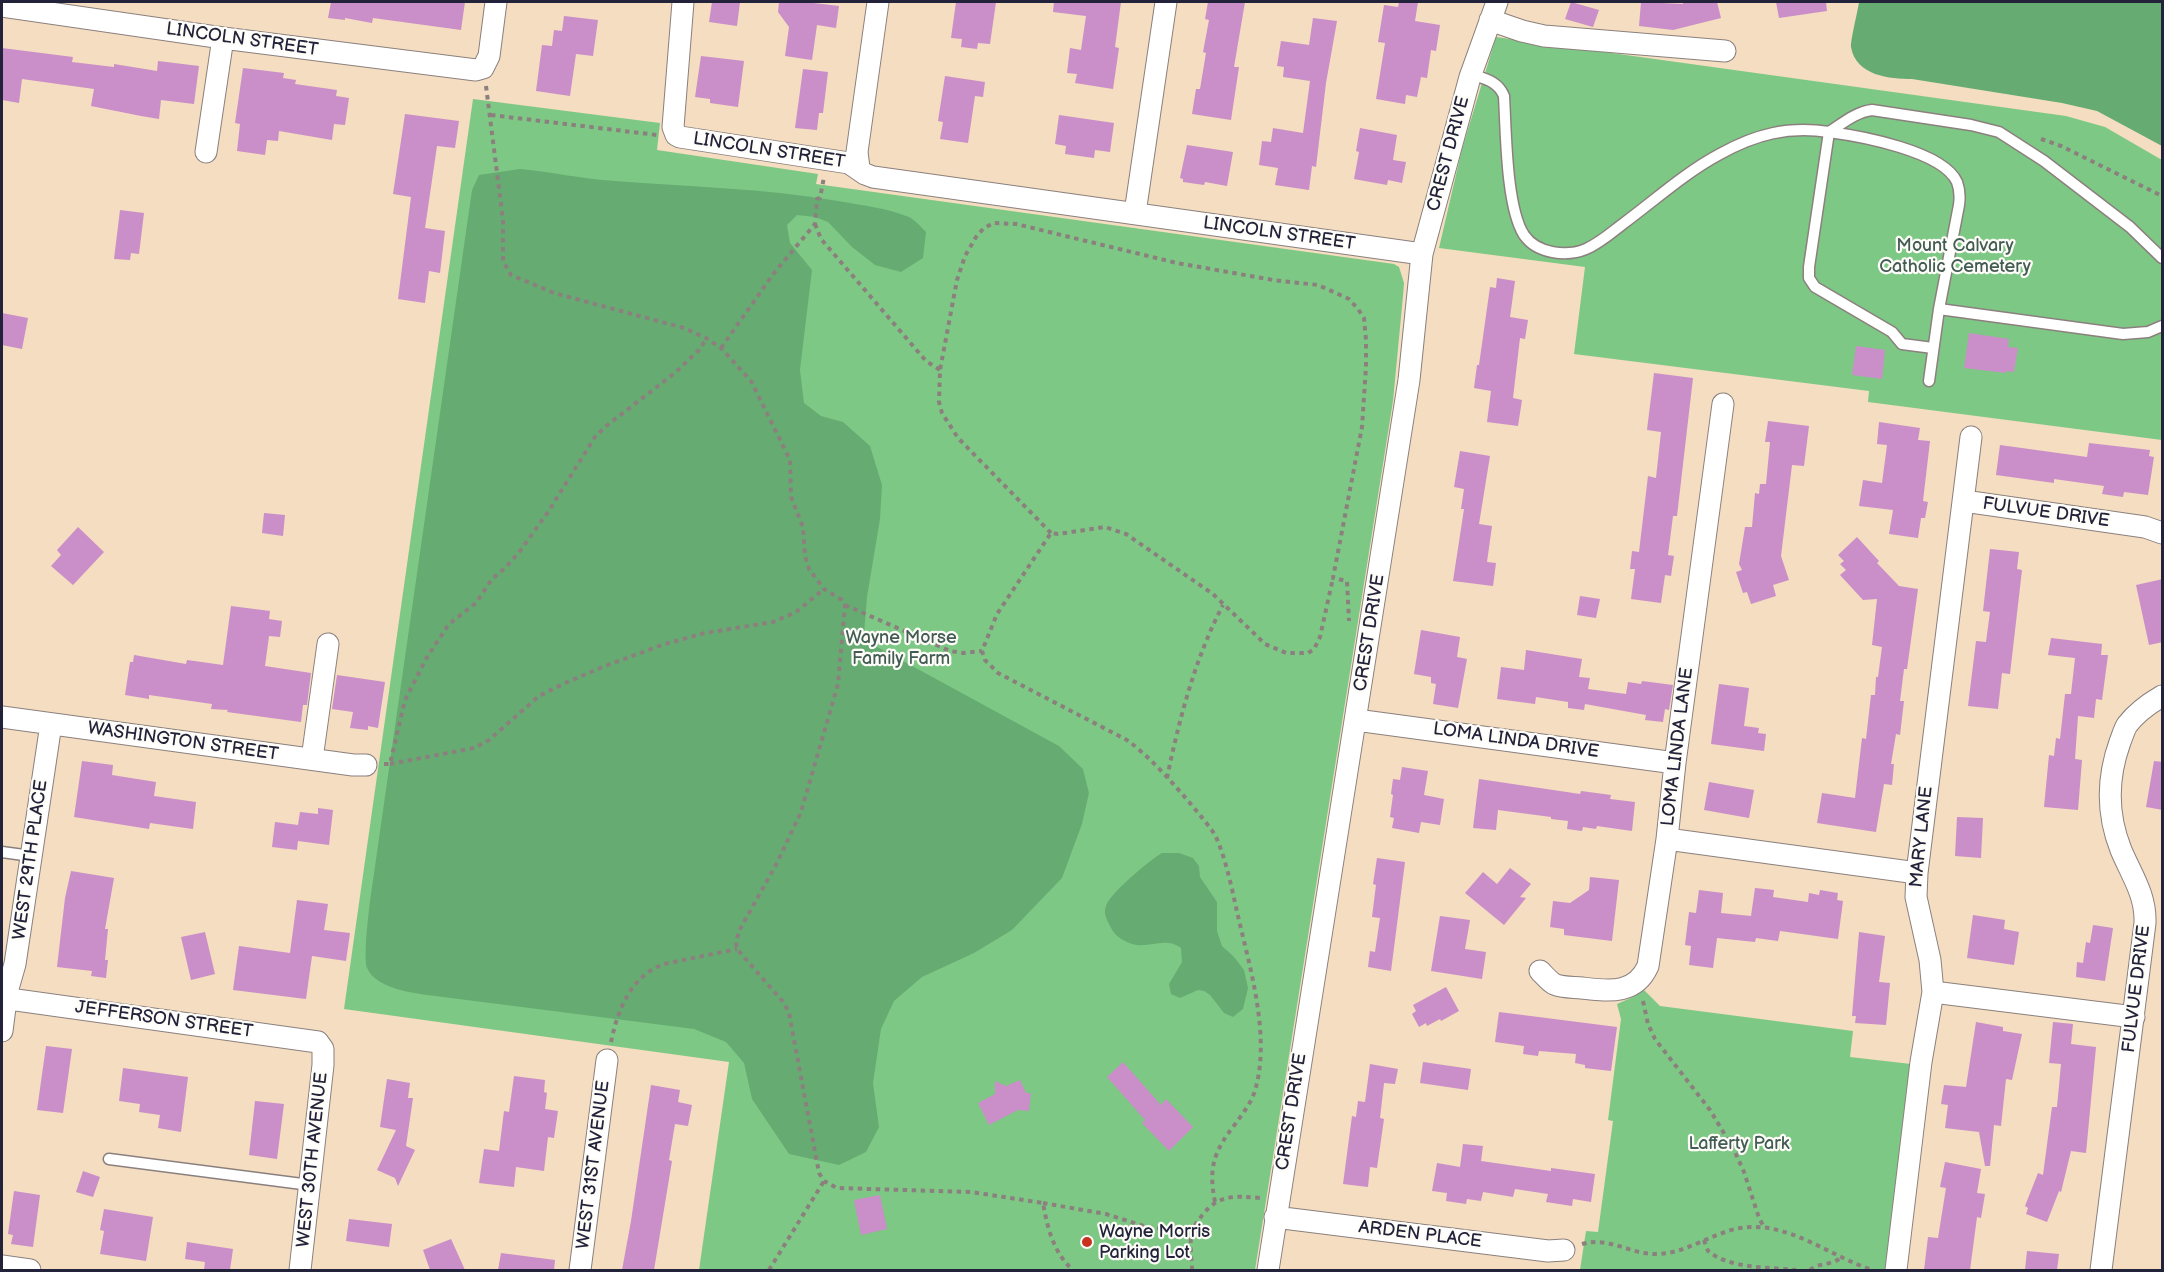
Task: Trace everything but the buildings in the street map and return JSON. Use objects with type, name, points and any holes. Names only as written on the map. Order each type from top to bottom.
[{"type":"street","points":[[483,68],[489,56],[496,2]]},
{"type":"street","name":"LINCOLN STREET","points":[[683,2],[673,127],[676,135],[849,163],[873,177],[1422,254]]},
{"type":"street","points":[[859,168],[857,152],[878,2]]},
{"type":"street","points":[[1135,213],[1166,2]]},
{"type":"street","name":"LINCOLN STREET","points":[[15,5],[223,38],[460,69],[483,68]]},
{"type":"street","points":[[1494,11],[1522,31],[1544,36],[1725,51]]},
{"type":"street","name":"CREST DRIVE","points":[[1268,1270],[1409,380],[1422,254],[1471,74],[1494,11]]},
{"type":"street","points":[[206,152],[223,38]]},
{"type":"street","name":"LOMA LINDA LANE","points":[[1632,986],[1645,973],[1651,957],[1723,404]]},
{"type":"street","name":"MARY LANE","points":[[1896,1270],[1921,1062],[1933,992],[1930,960],[1916,897],[1917,873],[1971,437]]},
{"type":"street","name":"FULVUE DRIVE","points":[[1964,501],[2145,527],[2163,533]]},
{"type":"street","points":[[312,759],[327,644]]},
{"type":"street","name":"FULVUE DRIVE","points":[[2101,1270],[2134,1017],[2145,911],[2144,898],[2112,825],[2110,782],[2113,764],[2127,726],[2140,711],[2163,696]]},
{"type":"street","name":"WASHINGTON STREET","points":[[2,717],[366,765]]},
{"type":"street","name":"LOMA LINDA DRIVE","points":[[1356,720],[1675,763]]},
{"type":"street","name":"WEST 29TH PLACE","points":[[2,1031],[4,998],[15,964],[51,724]]},
{"type":"street","points":[[1667,839],[1917,873]]},
{"type":"street","points":[[1540,971],[1550,982],[1559,986],[1609,991],[1632,986]]},
{"type":"street","points":[[1933,992],[2134,1017]]},
{"type":"street","name":"JEFFERSON STREET","points":[[4,998],[314,1040],[323,1049]]},
{"type":"street","name":"WEST 30TH AVENUE","points":[[300,1270],[323,1049]]},
{"type":"street","name":"WEST 31ST AVENUE","points":[[580,1270],[607,1060]]},
{"type":"street","name":"ARDEN PLACE","points":[[1275,1217],[1548,1251],[1564,1250]]},
{"type":"street","points":[[2,1266],[30,1270]]},
{"type":"lane","points":[[1471,74],[1498,85],[1504,96],[1510,184],[1516,213],[1524,236],[1540,248],[1549,251],[1571,252],[1594,245],[1701,166],[1754,138],[1789,130],[1806,129],[1864,137],[1901,147],[1929,160],[1953,176],[1959,190],[1959,205],[1939,309],[1929,381]]},
{"type":"lane","points":[[1933,348],[1902,344],[1892,332],[1815,287],[1812,283],[1809,267],[1829,132],[1863,111],[1872,110],[1971,125],[1999,132],[2064,176],[2130,227],[2163,258]]},
{"type":"lane","points":[[1939,309],[2123,334],[2148,332],[2163,326]]},
{"type":"lane","points":[[2,852],[32,856]]},
{"type":"lane","points":[[109,1159],[310,1185]]},
{"type":"path","points":[[483,68],[503,220],[503,261],[511,274],[554,293],[684,328],[721,348],[751,381],[790,460],[791,497],[803,527],[805,556],[809,569],[824,589],[842,600],[845,605],[950,651],[982,651]]},
{"type":"path","points":[[490,115],[590,125],[664,136],[676,135]]},
{"type":"path","points":[[2036,138],[2061,146],[2163,196]]},
{"type":"path","points":[[825,159],[823,185],[820,198],[816,202],[815,224],[821,239],[926,361],[940,370]]},
{"type":"path","points":[[993,223],[1016,224],[1177,263],[1274,280],[1318,285],[1349,298],[1364,318],[1366,368],[1362,427],[1333,579],[1320,638],[1314,649],[1308,653],[1286,652],[1265,644],[1202,587],[1119,530],[1105,528],[1051,533],[951,429],[939,402],[940,370],[957,280],[965,256],[983,229],[993,223]]},
{"type":"path","points":[[721,348],[774,273],[815,224]]},
{"type":"path","points":[[390,764],[405,700],[427,657],[449,624],[476,603],[492,579],[506,568],[520,551],[595,437],[691,358],[701,348],[706,338]]},
{"type":"path","points":[[1051,533],[997,614],[982,651],[985,660],[998,673],[1127,740],[1140,750],[1215,835],[1227,869],[1248,960],[1260,1031],[1260,1063],[1255,1090],[1242,1115],[1218,1148],[1215,1156],[1212,1175],[1215,1202]]},
{"type":"path","points":[[1333,579],[1347,581],[1349,624]]},
{"type":"path","points":[[366,765],[390,764],[474,748],[489,740],[539,696],[565,683],[665,644],[705,633],[773,622],[796,612],[824,589]]},
{"type":"path","points":[[845,605],[838,684],[801,812],[777,863],[739,931],[736,942],[737,949],[789,1013],[816,1164],[824,1180],[837,1188],[971,1192],[1106,1214],[1147,1227],[1181,1230],[1192,1234]]},
{"type":"path","points":[[1167,778],[1173,747],[1194,676],[1214,622],[1223,605]]},
{"type":"path","points":[[607,1060],[615,1025],[627,995],[641,977],[655,967],[664,964],[737,949]]},
{"type":"path","points":[[1632,986],[1642,999],[1648,1024],[1655,1039],[1725,1133],[1744,1172],[1759,1218],[1765,1227]]},
{"type":"path","points":[[769,1270],[824,1180]]},
{"type":"path","points":[[1192,1270],[1192,1234],[1198,1221],[1215,1202],[1230,1196],[1260,1198]]},
{"type":"path","points":[[1043,1203],[1058,1253],[1073,1270]]},
{"type":"path","points":[[1756,1227],[1759,1218]]},
{"type":"path","points":[[1564,1250],[1597,1241],[1633,1251],[1660,1254],[1734,1230],[1765,1227],[1799,1238],[1873,1270]]},
{"type":"path","points":[[1704,1240],[1708,1251],[1722,1259],[1744,1265],[1796,1270]]},
{"type":"path","points":[[1810,1270],[1817,1265],[1837,1261],[1841,1257]]},
{"type":"green space","points":[[1859,2],[2162,2],[2162,146],[2097,111],[2062,103],[1875,74],[1860,64],[1854,57],[1851,47]]},
{"type":"green space","name":"Mount Calvary Catholic Cemetery","points":[[1496,37],[2066,116],[2105,127],[2162,160],[2162,440],[1868,402],[1869,391],[1574,354],[1585,267],[1439,248],[1462,149]]},
{"type":"green space","name":"Wayne Morse Family Farm","points":[[473,99],[660,123],[657,150],[818,174],[816,184],[1394,264],[1399,267],[1404,283],[1393,401],[1255,1270],[699,1270],[729,1062],[344,1009]]},
{"type":"green space","points":[[520,169],[603,180],[810,197],[874,207],[901,214],[911,218],[926,232],[923,258],[901,272],[875,265],[852,247],[828,222],[815,217],[797,215],[787,225],[790,243],[812,270],[800,370],[804,403],[821,416],[843,422],[870,446],[882,485],[880,519],[867,597],[864,634],[870,643],[1059,746],[1083,769],[1089,793],[1082,824],[1062,878],[1012,930],[974,953],[922,977],[894,1001],[881,1029],[873,1083],[879,1127],[866,1152],[839,1165],[789,1154],[752,1099],[744,1063],[726,1042],[694,1029],[412,993],[380,982],[367,968],[366,943],[371,894],[472,190],[479,175]]},
{"type":"green space","points":[[1162,853],[1179,853],[1193,858],[1199,866],[1200,877],[1217,902],[1217,931],[1222,946],[1244,970],[1248,988],[1243,1009],[1233,1017],[1224,1013],[1204,991],[1198,990],[1180,998],[1171,994],[1169,984],[1182,962],[1181,948],[1169,943],[1139,945],[1129,943],[1115,933],[1107,920],[1106,906],[1114,894],[1140,869]]},
{"type":"green space","name":"Lafferty Park","points":[[1643,989],[1660,1006],[1853,1031],[1850,1057],[1911,1064],[1885,1270],[1580,1270],[1586,1231],[1598,1232],[1613,1121],[1608,1120],[1621,1019],[1617,1004],[1633,997]]},
{"type":"place","name":"Wayne Morris Parking Lot","points":[[1087,1242]]}]
